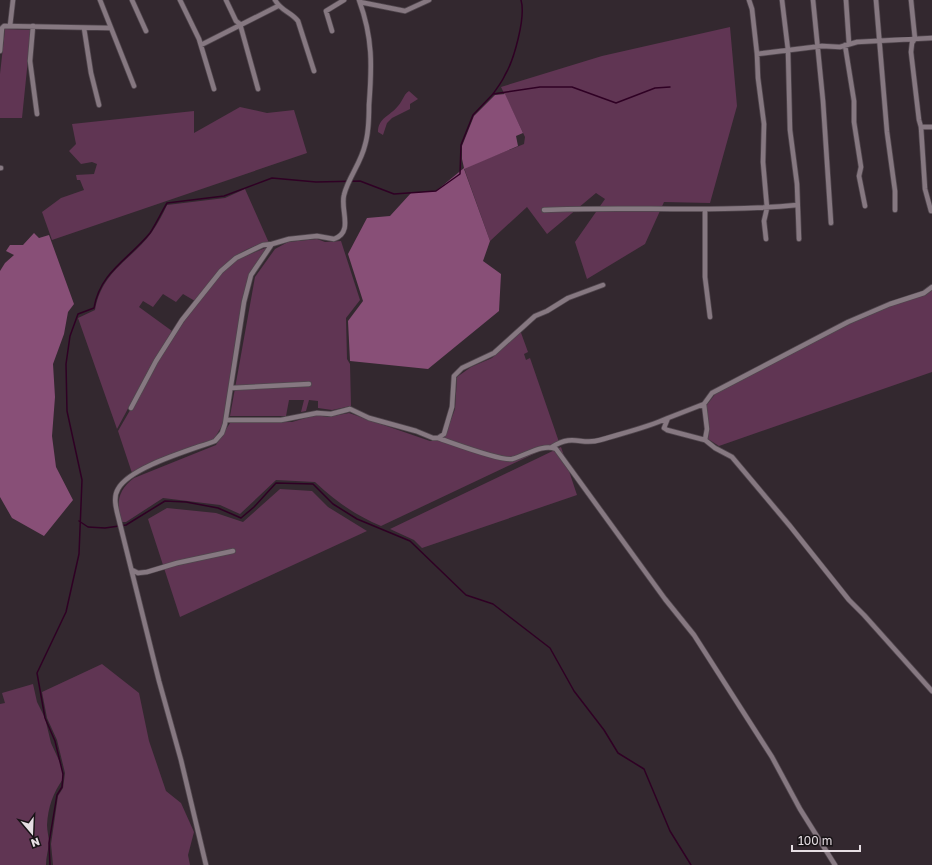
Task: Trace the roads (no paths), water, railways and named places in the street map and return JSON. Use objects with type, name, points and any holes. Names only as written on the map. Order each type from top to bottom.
[{"type":"street","points":[[10,26],[13,0]]},
{"type":"street","points":[[100,0],[134,86]]},
{"type":"street","points":[[132,0],[146,31]]},
{"type":"street","points":[[180,0],[201,45],[214,89]]},
{"type":"street","points":[[226,0],[228,7],[240,24],[258,89]]},
{"type":"street","points":[[275,0],[278,6],[294,16],[298,21],[314,71]]},
{"type":"street","points":[[332,31],[326,11],[344,0]]},
{"type":"street","points":[[130,408],[156,361],[182,320],[221,271],[236,258],[263,245],[298,237],[317,236],[329,239],[337,237],[343,231],[346,221],[343,198],[366,144],[372,66],[370,42],[360,1],[405,11],[429,0]]},
{"type":"street","points":[[749,0],[752,9],[764,124],[763,162],[767,208],[764,221],[766,239]]},
{"type":"street","points":[[782,0],[788,50],[790,130],[797,184],[799,239]]},
{"type":"street","points":[[813,0],[818,47],[831,223]]},
{"type":"street","points":[[846,0],[847,45],[854,101],[854,122],[861,167],[859,176],[865,206]]},
{"type":"street","points":[[876,0],[887,132],[895,191],[895,210]]},
{"type":"street","points":[[911,0],[915,39],[912,43],[910,52],[921,127],[925,189],[931,211]]},
{"type":"street","points":[[201,45],[278,6]]},
{"type":"street","points":[[0,50],[2,28],[4,26],[110,28]]},
{"type":"street","points":[[33,26],[30,61],[38,114]]},
{"type":"street","points":[[84,28],[91,73],[99,105]]},
{"type":"street","points":[[757,54],[880,41],[932,38]]},
{"type":"street","points":[[921,127],[932,127]]},
{"type":"street","points":[[544,210],[590,208],[767,208],[797,205]]},
{"type":"street","points":[[705,209],[705,277],[710,317]]},
{"type":"street","points":[[206,865],[182,760],[159,681],[116,507],[117,489],[129,477],[149,466],[215,441],[222,433],[226,420],[244,302],[252,275],[272,244]]},
{"type":"street","points":[[438,438],[444,434],[452,407],[454,376],[462,368],[494,353],[535,316],[548,311],[568,298],[603,285]]},
{"type":"street","points":[[226,420],[280,420],[317,413],[334,414],[350,409],[369,418],[508,459],[552,447],[568,439],[599,441],[633,429],[643,428],[704,404],[712,393],[722,387],[848,322],[890,304],[924,293],[932,287]]},
{"type":"street","points":[[231,388],[308,384]]},
{"type":"street","points":[[704,404],[707,429],[706,440]]},
{"type":"street","points":[[668,418],[664,428],[667,430],[706,440],[715,448],[732,458],[790,526],[849,600],[864,614],[932,691]]},
{"type":"street","points":[[552,447],[556,448],[577,474],[665,599],[694,635],[772,757],[800,809],[835,865]]},
{"type":"street","points":[[132,570],[138,573],[147,572],[177,563],[233,551]]},
{"type":"waterway","points":[[521,0],[521,27],[515,49],[508,68],[493,94],[540,87],[572,87],[616,103],[655,88],[670,87]]},
{"type":"waterway","points":[[50,865],[49,843],[57,795],[62,787],[63,774],[55,741],[45,718],[37,673],[66,612],[79,554],[82,480],[67,411],[66,364],[70,336],[78,314],[94,308],[102,285],[116,267],[150,233],[167,203],[224,196],[272,178],[316,182],[360,181],[394,194],[436,191],[460,174],[461,145],[473,115],[493,94]]},
{"type":"waterway","points":[[79,521],[88,527],[105,528],[126,525],[165,501],[186,502],[218,508],[241,518],[254,507],[276,483],[313,484],[333,504],[357,519],[410,541],[466,595],[493,604],[550,648],[574,691],[604,730],[618,753],[644,769],[670,831],[691,865]]}]
